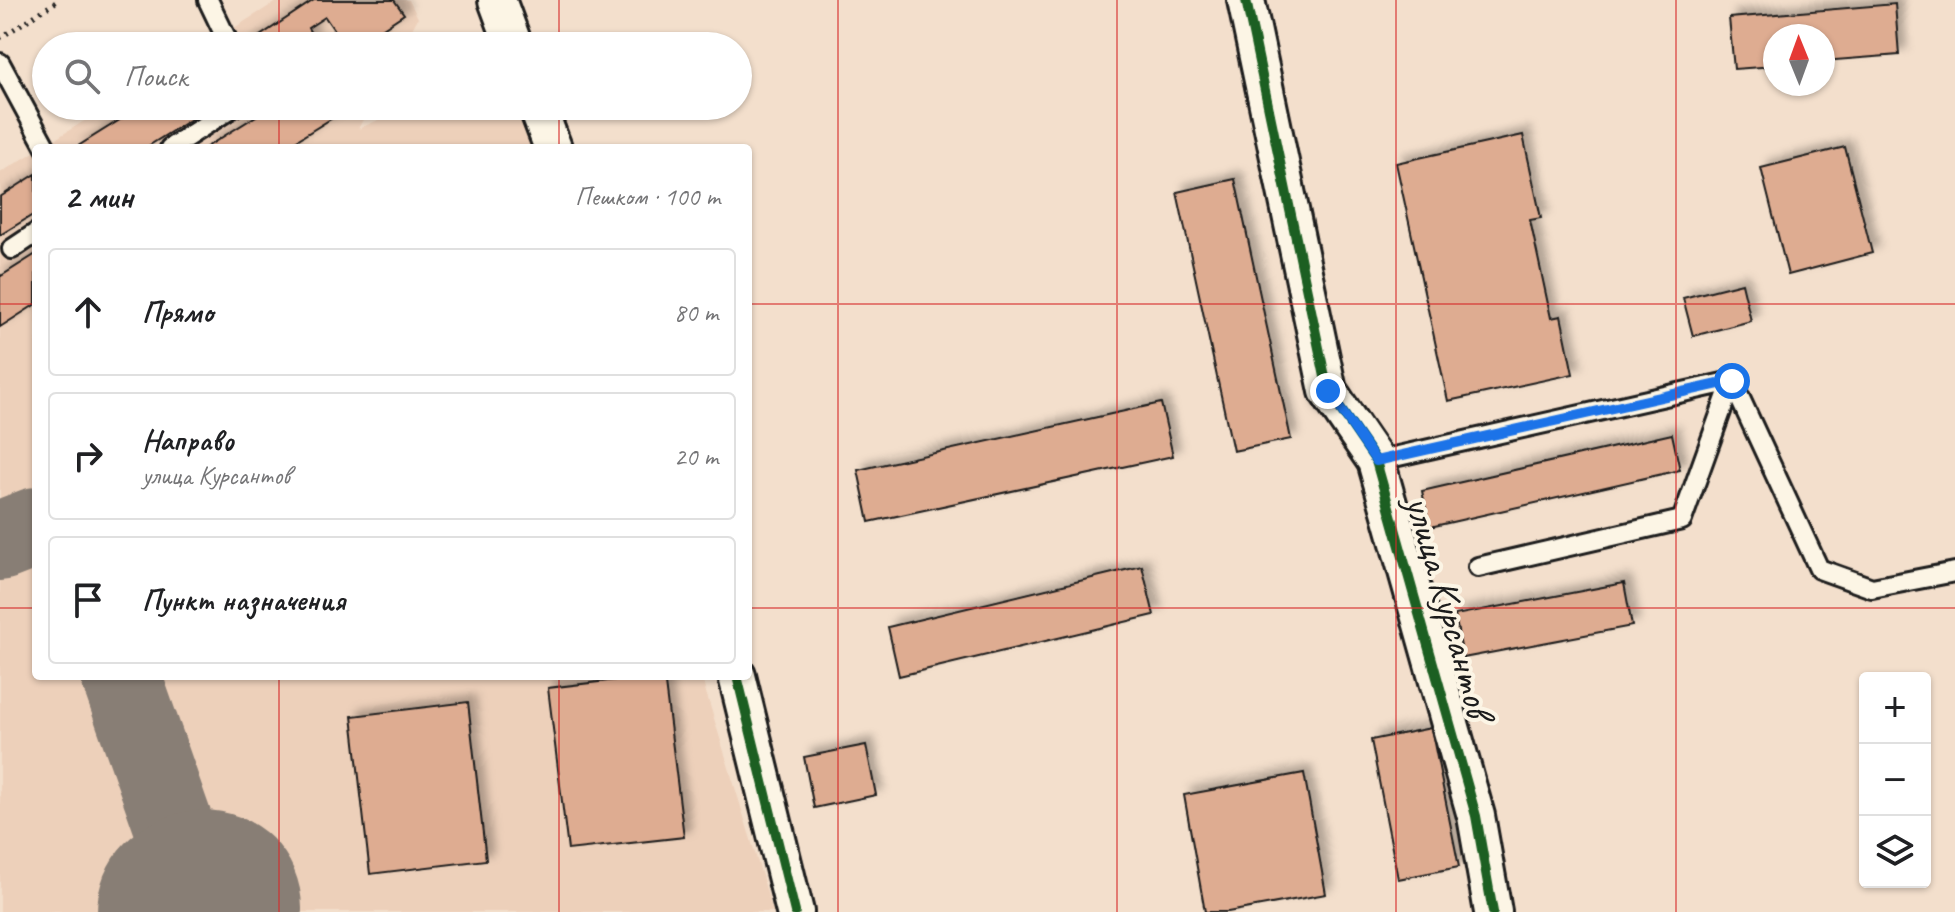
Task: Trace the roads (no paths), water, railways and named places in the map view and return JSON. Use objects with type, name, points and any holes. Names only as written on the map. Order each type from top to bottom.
[{"type":"street","points":[[497,0],[509,32]]},
{"type":"street","name":"улица Курсантов","points":[[1246,0],[1328,391],[1376,461],[1476,816],[1493,912]]},
{"type":"street","points":[[542,120],[551,144]]},
{"type":"street","points":[[738,680],[795,912]]},
{"type":"lane","points":[[208,0],[223,32]]},
{"type":"lane","points":[[0,63],[44,144]]},
{"type":"lane","points":[[176,144],[213,120]]},
{"type":"lane","points":[[12,249],[32,236]]},
{"type":"lane","points":[[1376,461],[1732,381]]},
{"type":"lane","points":[[1478,567],[1682,520],[1732,381]]},
{"type":"lane","points":[[1732,381],[1819,569],[1872,588],[1955,572]]}]
